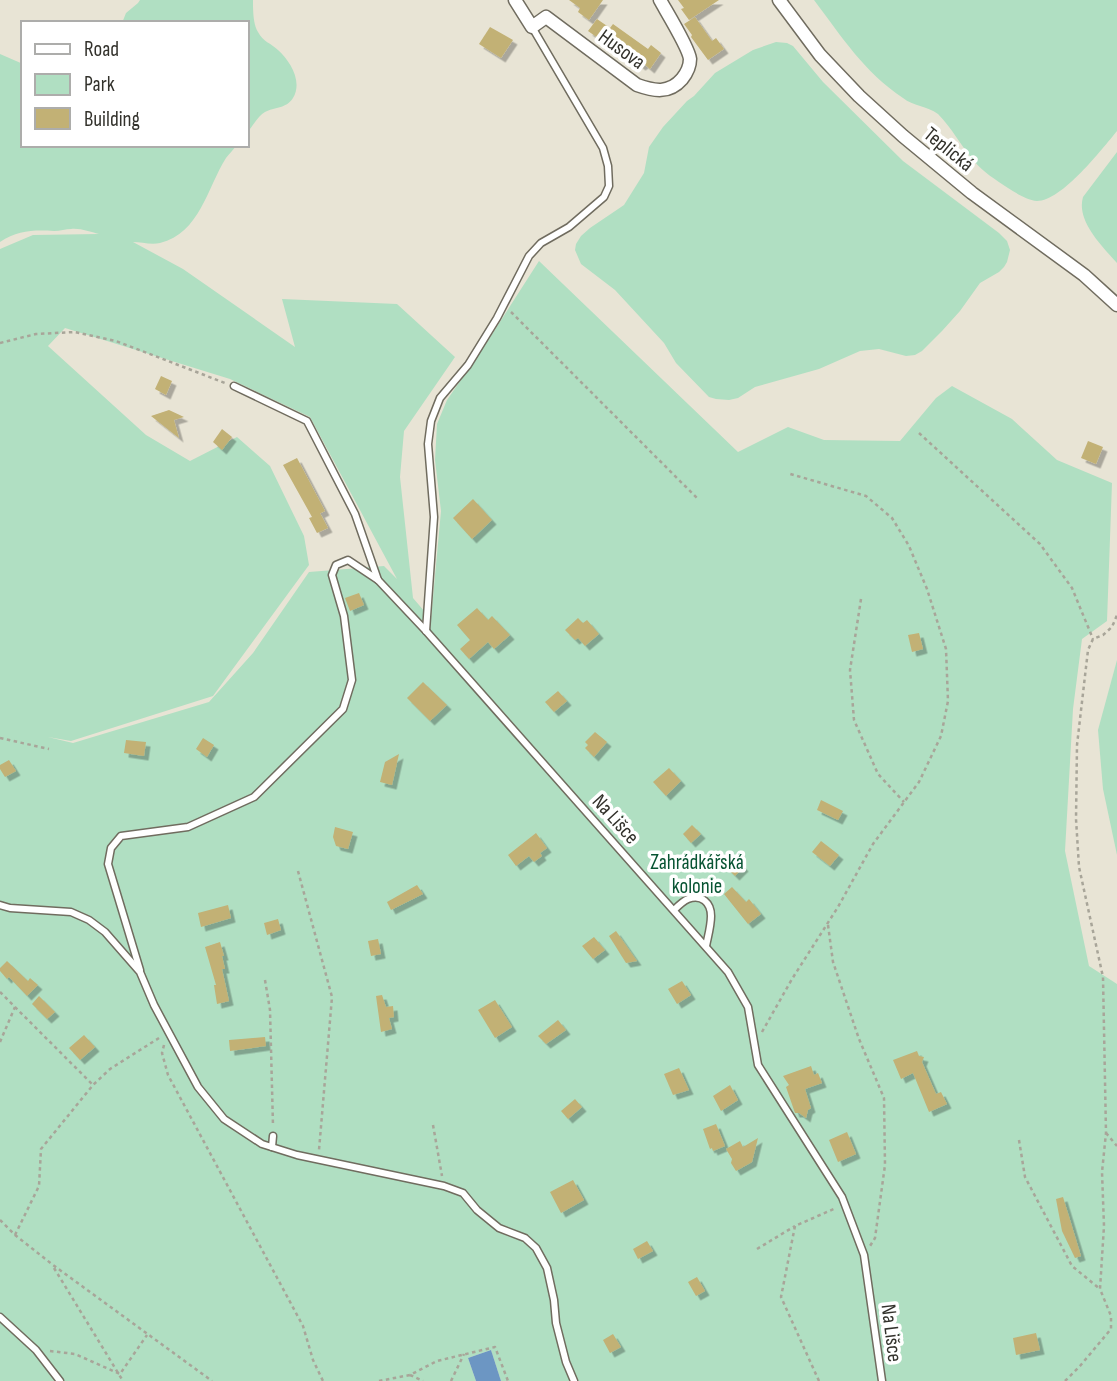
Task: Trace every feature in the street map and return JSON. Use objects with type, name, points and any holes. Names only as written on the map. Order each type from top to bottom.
[{"type":"street","points":[[515,0],[533,27]]},
{"type":"street","name":"Husova","points":[[533,27],[546,17],[637,85],[666,90],[677,84],[687,73],[690,58],[660,0]]},
{"type":"street","name":"Teplická","points":[[779,0],[820,55],[859,96],[972,193],[1084,275],[1117,305]]},
{"type":"lane","points":[[426,631],[435,516],[428,444],[431,421],[440,398],[468,365],[504,305],[529,256],[541,243],[569,227],[604,197],[609,186],[608,166],[603,148],[533,27]]},
{"type":"lane","name":"Na Lišce","points":[[234,386],[307,421],[355,513],[378,580],[728,972],[748,1007],[758,1065],[845,1204],[864,1255],[882,1381]]},
{"type":"lane","points":[[378,580],[348,560],[336,565],[332,575],[344,616],[352,680],[343,709],[254,797],[188,827],[121,836],[111,848],[108,864],[140,972],[154,1005],[198,1087],[224,1119],[262,1144],[297,1156],[443,1182],[463,1193],[477,1210],[499,1228],[525,1238],[536,1248],[547,1268],[556,1323],[574,1381]]},
{"type":"lane","points":[[674,910],[688,899],[697,897],[709,904],[711,914],[706,946]]},
{"type":"lane","points":[[0,905],[71,912],[89,920],[106,932],[140,972]]},
{"type":"lane","points":[[272,1147],[273,1136]]},
{"type":"lane","points":[[317,1159],[319,1150]]},
{"type":"lane","points":[[0,1317],[36,1350],[60,1381]]},
{"type":"path","points":[[504,305],[699,500]]},
{"type":"path","points":[[0,343],[36,334],[75,332],[116,341],[234,386]]},
{"type":"path","points":[[919,433],[1040,544],[1072,588],[1093,639]]},
{"type":"path","points":[[755,1045],[873,844],[919,782],[941,736],[948,701],[946,649],[927,589],[909,546],[892,518],[866,496],[788,472]]},
{"type":"path","points":[[861,599],[850,670],[854,720],[878,774],[904,802]]},
{"type":"path","points":[[1065,1381],[1111,1329],[1111,1316],[1100,1289],[1104,1226],[1102,1172],[1106,1133],[1103,977],[1079,867],[1075,787],[1088,650],[1093,639],[1112,627],[1117,615]]},
{"type":"path","points":[[0,738],[49,749]]},
{"type":"path","points":[[298,871],[332,997],[319,1150]]},
{"type":"path","points":[[828,923],[833,962],[859,1039],[884,1098],[885,1165],[875,1238],[864,1255]]},
{"type":"path","points":[[265,980],[270,1010],[273,1136]]},
{"type":"path","points":[[0,992],[93,1085]]},
{"type":"path","points":[[0,1042],[15,1007]]},
{"type":"path","points":[[15,1235],[39,1186],[41,1149],[93,1085],[110,1069],[168,1032]]},
{"type":"path","points":[[168,1032],[162,1053],[168,1075],[303,1326],[313,1360],[323,1381]]},
{"type":"path","points":[[433,1125],[443,1182]]},
{"type":"path","points":[[1106,1133],[1117,1146]]},
{"type":"path","points":[[1019,1140],[1025,1177],[1072,1266],[1100,1289]]},
{"type":"path","points":[[757,1249],[795,1226],[845,1204]]},
{"type":"path","points":[[0,1220],[53,1265],[212,1381]]},
{"type":"path","points":[[795,1226],[781,1297],[818,1381]]},
{"type":"path","points":[[53,1265],[123,1381]]},
{"type":"path","points":[[1111,1316],[1117,1319]]},
{"type":"path","points":[[120,1374],[148,1334]]},
{"type":"path","points":[[379,1381],[410,1375],[437,1361],[495,1347],[508,1381]]},
{"type":"path","points":[[36,1350],[75,1354],[120,1374]]},
{"type":"path","points":[[451,1381],[464,1354]]},
{"type":"path","points":[[410,1375],[423,1381]]},
{"type":"green space","points":[[140,0],[253,0],[254,21],[258,32],[282,55],[294,72],[297,85],[293,98],[283,106],[262,114],[248,132],[248,21],[123,21],[126,13]]},
{"type":"green space","points":[[814,0],[1117,0],[1117,131],[1081,173],[1058,193],[1037,201],[1026,198],[981,169],[938,114],[907,101],[877,77],[854,53]]},
{"type":"green space","points":[[776,42],[793,46],[823,82],[903,161],[999,233],[1007,241],[1010,250],[1004,267],[980,283],[942,331],[915,355],[906,356],[879,349],[860,351],[819,369],[755,387],[738,398],[716,399],[709,397],[676,363],[664,343],[615,290],[581,264],[575,250],[576,244],[590,228],[624,205],[644,173],[649,147],[687,101],[715,73],[753,50]]},
{"type":"green space","name":"Zahrádkářská kolonie","points":[[0,54],[21,63],[21,147],[235,147],[219,170],[201,208],[185,230],[160,243],[133,242],[183,269],[295,347],[282,299],[397,304],[455,357],[404,431],[400,477],[413,598],[431,619],[441,511],[435,460],[437,424],[447,400],[539,261],[738,452],[788,427],[824,440],[900,441],[936,398],[952,386],[1012,419],[1057,460],[1112,483],[1107,621],[1082,639],[1073,709],[1065,851],[1089,966],[1117,984],[1117,1381],[501,1381],[491,1350],[468,1358],[476,1381],[0,1381],[0,249],[33,235],[99,234],[75,229],[13,235],[0,242]],"holes":[[[65,328],[230,379],[310,417],[397,579],[384,566],[309,572],[253,653],[209,702],[73,743],[48,737],[71,741],[213,696],[309,565],[304,536],[270,466],[237,437],[190,461],[146,435],[48,346]]]},
{"type":"green space","points":[[1117,152],[1117,263],[1092,233],[1083,215],[1082,206],[1083,197]]},
{"type":"green space","points":[[1117,660],[1117,855],[1103,789],[1098,730]]},
{"type":"water","points":[[491,1350],[501,1381],[476,1381],[468,1358]]},
{"type":"building","points":[[569,0],[603,0],[589,20],[578,12],[580,8]]},
{"type":"building","points":[[678,0],[719,0],[689,20]]},
{"type":"building","points":[[695,17],[712,41],[716,38],[724,49],[708,60],[684,24]]},
{"type":"building","points":[[597,19],[610,28],[613,24],[648,49],[651,45],[661,53],[650,69],[644,64],[641,66],[588,31]]},
{"type":"building","points":[[490,27],[513,40],[501,58],[479,44]]},
{"type":"building","points":[[161,376],[172,381],[166,395],[155,389]]},
{"type":"building","points":[[169,410],[184,417],[174,420],[179,438],[151,416]]},
{"type":"building","points":[[222,429],[232,437],[222,450],[213,442]]},
{"type":"building","points":[[1088,441],[1103,447],[1096,464],[1081,458]]},
{"type":"building","points":[[297,458],[325,511],[320,513],[328,528],[317,533],[309,518],[312,517],[283,465]]},
{"type":"building","points":[[473,499],[492,520],[472,539],[453,518]]},
{"type":"building","points":[[359,593],[364,605],[350,611],[345,598]]},
{"type":"building","points":[[477,608],[488,620],[492,616],[510,635],[494,649],[488,642],[469,659],[460,649],[470,640],[457,625]]},
{"type":"building","points":[[578,618],[583,623],[587,620],[599,634],[585,646],[565,630]]},
{"type":"building","points":[[919,633],[923,649],[912,652],[908,635]]},
{"type":"building","points":[[423,682],[447,705],[430,721],[407,698]]},
{"type":"building","points":[[558,691],[567,701],[554,712],[545,702]]},
{"type":"building","points":[[595,732],[607,742],[594,757],[585,748],[588,745],[585,742]]},
{"type":"building","points":[[203,738],[214,745],[207,757],[196,749]]},
{"type":"building","points":[[126,740],[146,742],[144,756],[124,753]]},
{"type":"building","points":[[399,754],[392,785],[380,782],[385,762]]},
{"type":"building","points":[[9,760],[16,771],[5,777],[0,765]]},
{"type":"building","points":[[669,768],[681,781],[666,796],[653,782]]},
{"type":"building","points":[[821,800],[843,811],[838,820],[817,810]]},
{"type":"building","points":[[692,825],[701,834],[691,843],[683,834]]},
{"type":"building","points":[[335,827],[353,832],[348,849],[336,846],[333,837]]},
{"type":"building","points":[[536,833],[547,848],[534,862],[529,856],[516,866],[508,855]]},
{"type":"building","points":[[821,841],[839,855],[830,866],[812,852]]},
{"type":"building","points":[[734,857],[744,867],[735,876],[725,866]]},
{"type":"building","points":[[417,885],[423,894],[391,910],[387,902]]},
{"type":"building","points":[[732,887],[746,902],[749,899],[761,914],[748,924],[724,894]]},
{"type":"building","points":[[228,905],[231,918],[201,927],[198,913]]},
{"type":"building","points":[[278,919],[281,930],[267,935],[264,923]]},
{"type":"building","points":[[616,931],[637,961],[626,963],[609,936]]},
{"type":"building","points":[[594,937],[605,950],[593,959],[582,946]]},
{"type":"building","points":[[378,939],[381,954],[371,956],[368,941]]},
{"type":"building","points":[[220,942],[229,1001],[217,1004],[216,985],[205,947]]},
{"type":"building","points":[[7,961],[28,981],[30,978],[38,985],[27,996],[0,971]]},
{"type":"building","points":[[682,981],[691,995],[677,1004],[668,989]]},
{"type":"building","points":[[382,995],[386,1007],[393,1006],[394,1017],[389,1018],[392,1029],[381,1032],[376,996]]},
{"type":"building","points":[[39,996],[55,1012],[47,1019],[32,1004]]},
{"type":"building","points":[[495,1000],[512,1027],[495,1038],[478,1010]]},
{"type":"building","points":[[558,1020],[566,1030],[546,1044],[538,1036]]},
{"type":"building","points":[[84,1035],[95,1047],[80,1060],[69,1048]]},
{"type":"building","points":[[265,1037],[266,1046],[230,1051],[229,1040]]},
{"type":"building","points":[[917,1051],[919,1056],[924,1057],[922,1062],[936,1094],[941,1092],[947,1104],[929,1112],[913,1073],[901,1079],[893,1060]]},
{"type":"building","points":[[811,1066],[814,1075],[818,1073],[822,1083],[805,1089],[811,1108],[806,1118],[795,1113],[786,1087],[789,1085],[783,1076]]},
{"type":"building","points":[[679,1068],[689,1090],[673,1095],[664,1074]]},
{"type":"building","points":[[730,1085],[738,1100],[721,1111],[713,1096]]},
{"type":"building","points":[[575,1099],[582,1107],[568,1119],[561,1111]]},
{"type":"building","points":[[716,1124],[725,1146],[713,1151],[703,1129]]},
{"type":"building","points":[[847,1132],[856,1154],[838,1162],[829,1140]]},
{"type":"building","points":[[758,1138],[752,1162],[736,1171],[726,1149],[740,1141],[743,1147]]},
{"type":"building","points":[[573,1180],[584,1200],[561,1213],[550,1192]]},
{"type":"building","points":[[1063,1197],[1081,1256],[1075,1258],[1062,1231],[1056,1199]]},
{"type":"building","points":[[647,1241],[653,1251],[638,1259],[633,1249]]},
{"type":"building","points":[[697,1277],[705,1291],[696,1296],[688,1282]]},
{"type":"building","points":[[1036,1333],[1040,1350],[1016,1355],[1013,1338]]},
{"type":"building","points":[[613,1334],[621,1347],[610,1353],[603,1340]]}]
